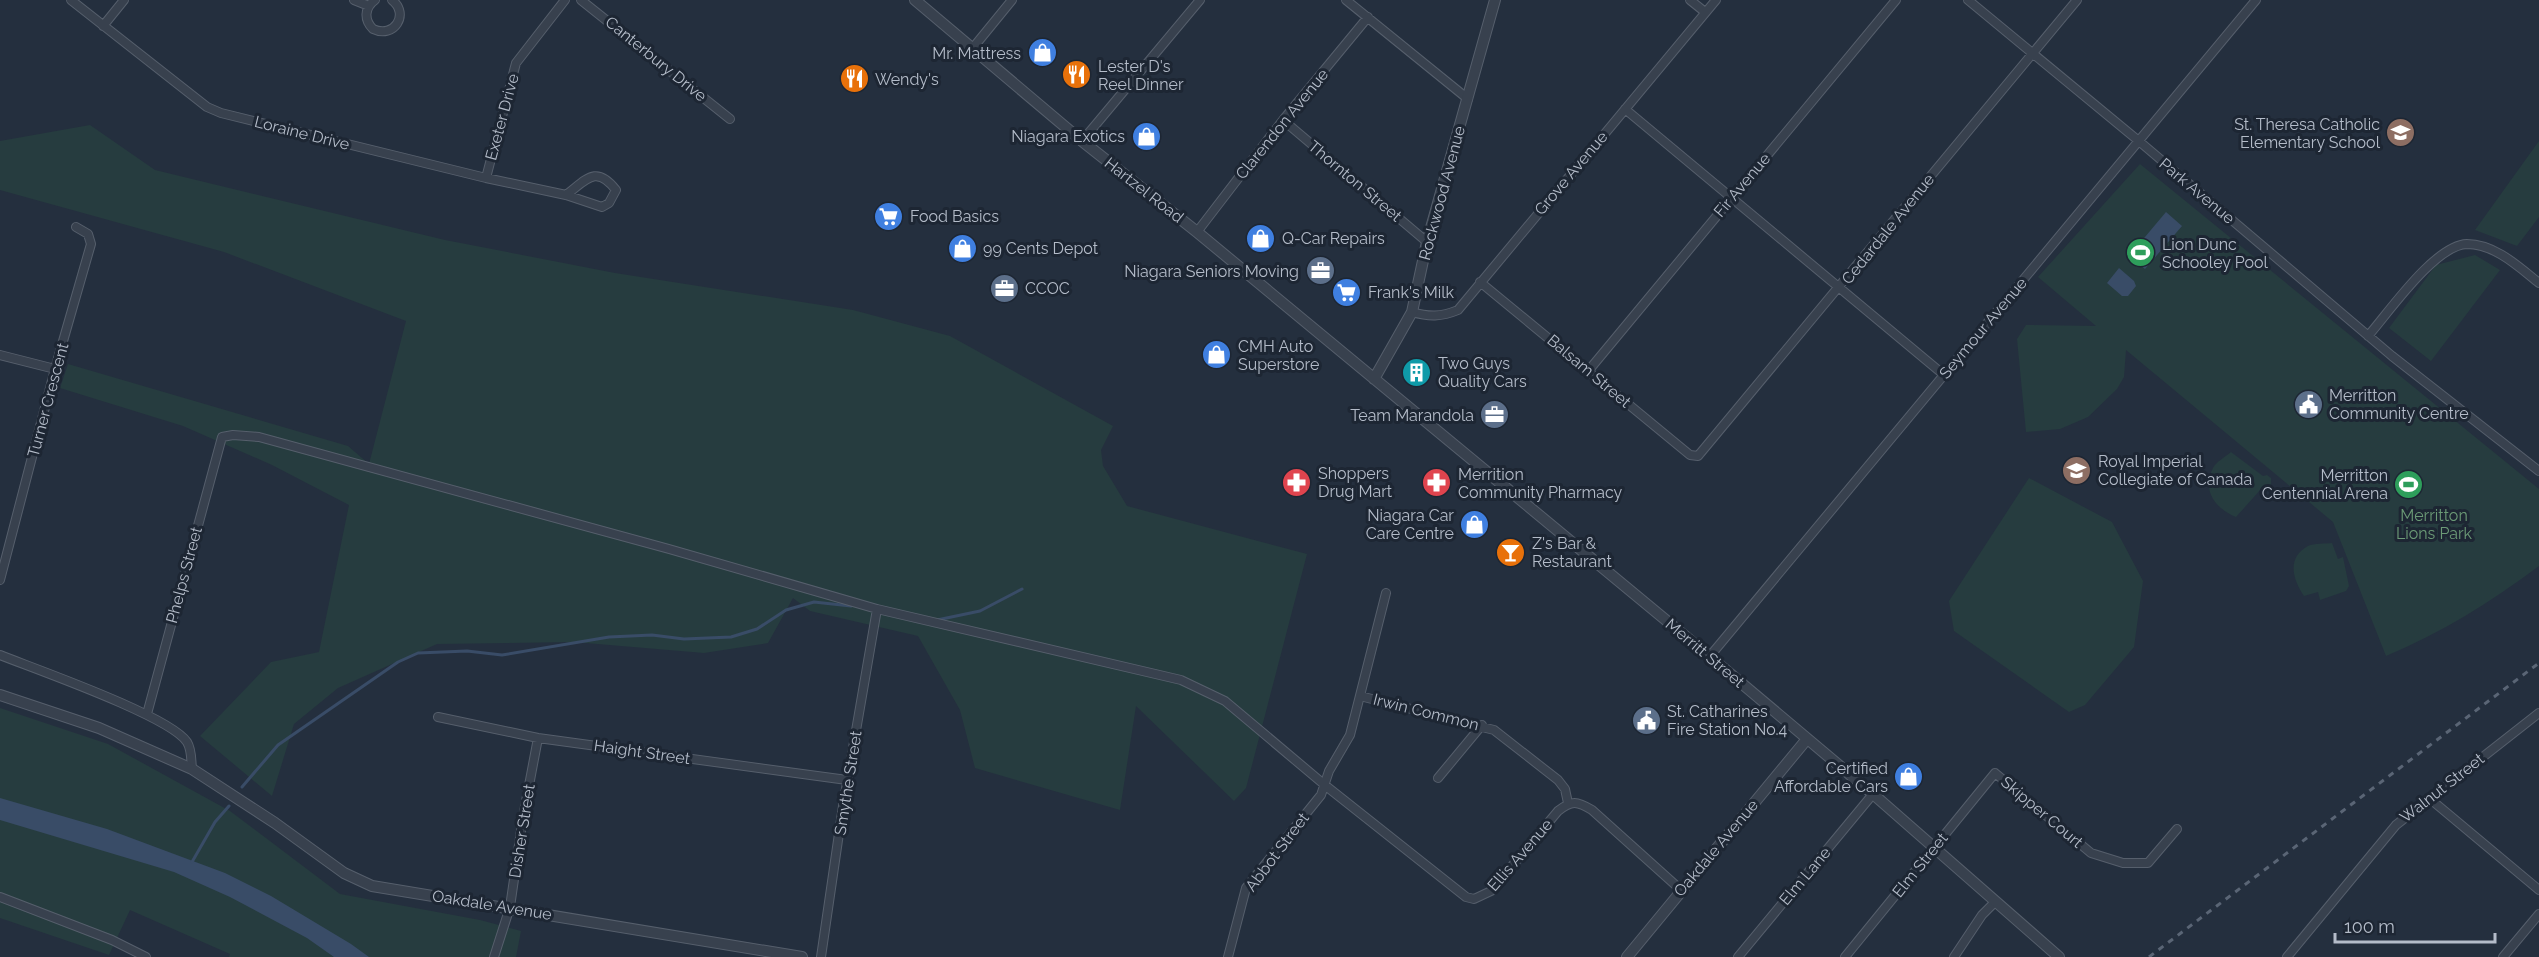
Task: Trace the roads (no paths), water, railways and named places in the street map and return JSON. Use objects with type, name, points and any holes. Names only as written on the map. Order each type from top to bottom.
[{"type":"street","name":"Loraine Drive","points":[[71,0],[207,107],[221,113],[486,178],[566,195],[602,207],[609,202],[616,190],[602,177],[594,176],[584,179],[566,195]]},
{"type":"street","points":[[103,26],[124,0]]},
{"type":"street","points":[[354,0],[372,3],[366,16],[369,25],[375,30],[386,32],[396,27],[400,17],[398,6],[392,0]]},
{"type":"street","name":"Exeter Drive","points":[[486,178],[516,63],[564,0]]},
{"type":"street","name":"Canterbury Drive","points":[[581,0],[730,119]]},
{"type":"street","name":"Hartzel Road","points":[[915,0],[1082,141],[1197,232],[1374,379]]},
{"type":"street","points":[[972,49],[1012,0]]},
{"type":"street","points":[[1082,141],[1200,0]]},
{"type":"street","points":[[1346,0],[1467,99]]},
{"type":"street","name":"Rockwood Avenue","points":[[1374,379],[1412,312],[1427,242],[1495,0]]},
{"type":"street","points":[[1690,0],[1706,12]]},
{"type":"street","name":"Grove Avenue","points":[[1412,312],[1427,316],[1443,316],[1458,310],[1716,0]]},
{"type":"street","name":"Fir Avenue","points":[[1589,370],[1896,0]]},
{"type":"street","name":"Park Avenue","points":[[1968,0],[2140,142],[2368,336],[2539,471]]},
{"type":"street","name":"Cedardale Avenue","points":[[1698,456],[1840,288],[2077,0]]},
{"type":"street","name":"Seymour Avenue","points":[[1710,656],[2256,0]]},
{"type":"street","name":"Clarendon Avenue","points":[[1197,232],[1283,120],[1368,17]]},
{"type":"street","points":[[1625,109],[1944,375]]},
{"type":"street","name":"Thornton Street","points":[[1283,120],[1427,242]]},
{"type":"street","name":"Turner Crescent","points":[[0,580],[4,548],[91,244],[88,234],[76,227]]},
{"type":"street","points":[[2368,336],[2429,264],[2446,250],[2467,244],[2483,248],[2509,259],[2539,283]]},
{"type":"street","name":"Balsam Street","points":[[1480,282],[1690,455],[1698,456]]},
{"type":"street","points":[[0,355],[55,369]]},
{"type":"street","name":"Merritt Street","points":[[1374,379],[1710,656],[1873,794],[2059,957]]},
{"type":"street","name":"Phelps Street","points":[[147,714],[222,436],[260,437],[397,473],[877,609]]},
{"type":"street","name":"Abbot Street","points":[[1228,957],[1246,888],[1322,795],[1329,771],[1350,735],[1386,593]]},
{"type":"street","points":[[877,609],[1181,680],[1226,701],[1326,786]]},
{"type":"street","name":"Smythe Street","points":[[821,957],[847,780],[877,609]]},
{"type":"street","points":[[0,655],[147,714],[187,742],[191,753],[192,769],[99,728],[0,695]]},
{"type":"street","name":"Irwin Common","points":[[1360,696],[1482,725],[1494,730],[1558,780],[1565,789],[1568,802]]},
{"type":"street","name":"Walnut Street","points":[[2287,957],[2396,825],[2539,713]]},
{"type":"street","name":"Haight Street","points":[[438,717],[538,738],[847,780]]},
{"type":"street","points":[[1438,778],[1482,725]]},
{"type":"street","name":"Disher Street","points":[[494,957],[501,944],[510,907],[523,817],[538,738]]},
{"type":"street","name":"Oakdale Avenue","points":[[1627,957],[1807,739]]},
{"type":"street","name":"Oakdale Avenue","points":[[192,769],[344,873],[372,886],[802,957]]},
{"type":"street","name":"Elm Street","points":[[1845,957],[1995,773]]},
{"type":"street","name":"Skipper Court","points":[[1995,773],[2091,853],[2123,863],[2148,863],[2177,829]]},
{"type":"street","name":"Ellis Avenue","points":[[1326,786],[1452,888],[1474,899],[1491,891],[1568,802]]},
{"type":"street","name":"Elm Lane","points":[[1738,957],[1873,794]]},
{"type":"street","points":[[2429,798],[2539,890]]},
{"type":"street","points":[[1568,802],[1577,802],[1592,810],[1681,890]]},
{"type":"street","points":[[0,897],[112,940],[146,957]]},
{"type":"street","points":[[1954,957],[1982,915],[1995,902]]},
{"type":"street","points":[[2503,957],[2539,914]]},
{"type":"water","points":[[2166,212],[2182,226],[2145,269],[2129,256]]},
{"type":"water","points":[[2119,268],[2134,281],[2136,286],[2128,296],[2122,296],[2107,283]]},
{"type":"water","points":[[0,798],[107,829],[225,873],[271,896],[369,957],[334,957],[307,938],[230,897],[174,872],[0,820]]},
{"type":"waterway","points":[[937,620],[980,611],[1022,589]]},
{"type":"waterway","points":[[242,787],[278,745],[398,662],[418,653],[467,651],[502,655],[609,637],[652,635],[684,639],[731,637],[757,629],[786,610],[814,602],[851,606]]},
{"type":"waterway","points":[[192,862],[215,822],[229,806]]},
{"type":"railway","points":[[2149,957],[2539,663]]},
{"type":"place","name":"Mr. Mattress","points":[[1042,53]]},
{"type":"place","name":"Lester D's Reel Dinner","points":[[1077,75]]},
{"type":"place","name":"Wendy's","points":[[854,79]]},
{"type":"place","name":"St. Theresa Catholic Elementary School","points":[[2401,133]]},
{"type":"place","name":"Niagara Exotics","points":[[1146,136]]},
{"type":"place","name":"Food Basics","points":[[889,216]]},
{"type":"place","name":"Q-Car Repairs","points":[[1261,238]]},
{"type":"place","name":"99 Cents Depot","points":[[962,248]]},
{"type":"place","name":"Lion Dunc Schooley Pool","points":[[2141,253]]},
{"type":"place","name":"Niagara Seniors Moving","points":[[1320,271]]},
{"type":"place","name":"CCOC","points":[[1004,288]]},
{"type":"place","name":"Frank's Milk","points":[[1347,292]]},
{"type":"place","name":"CMH Auto Superstore","points":[[1217,355]]},
{"type":"place","name":"Two Guys Quality Cars","points":[[1417,372]]},
{"type":"place","name":"Merritton Community Centre","points":[[2308,404]]},
{"type":"place","name":"Team Marandola","points":[[1495,415]]},
{"type":"place","name":"Royal Imperial Collegiate of Canada","points":[[2077,470]]},
{"type":"place","name":"Shoppers Drug Mart","points":[[1297,482]]},
{"type":"place","name":"Merrition Community Pharmacy","points":[[1437,483]]},
{"type":"place","name":"Merritton Centennial Arena","points":[[2409,484]]},
{"type":"place","name":"Niagara Car Care Centre","points":[[1475,524]]},
{"type":"place","name":"Z's Bar & Restaurant","points":[[1511,552]]},
{"type":"place","name":"St. Catharines Fire Station No.4","points":[[1646,720]]},
{"type":"place","name":"Certified Affordable Cars","points":[[1909,777]]},
{"type":"park label","name":"Merritton Lions Park","points":[[2434,524]]}]
